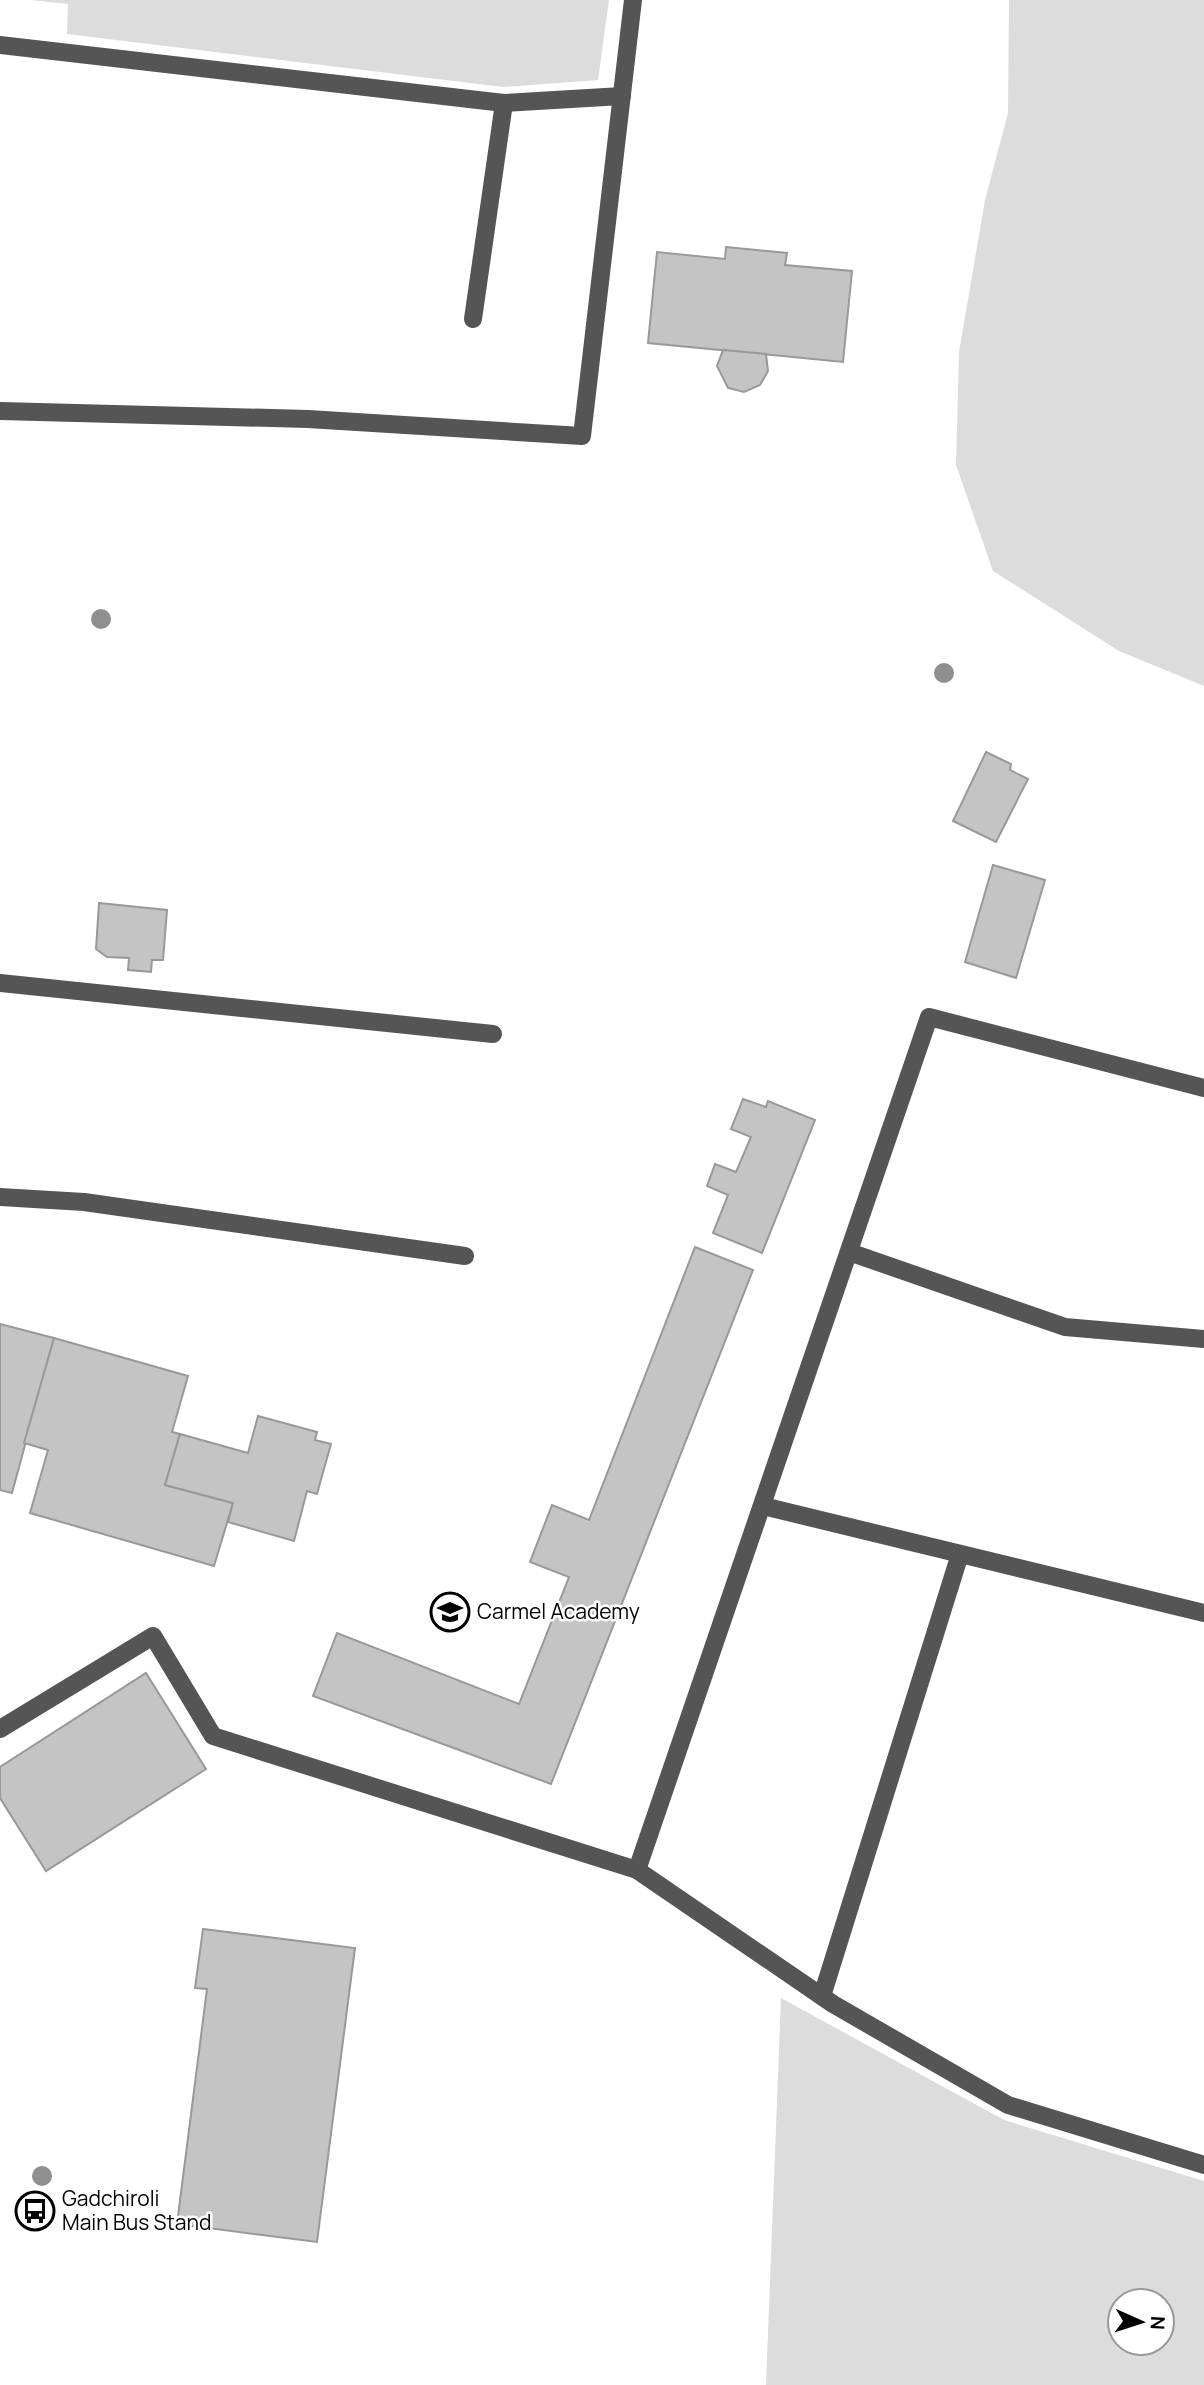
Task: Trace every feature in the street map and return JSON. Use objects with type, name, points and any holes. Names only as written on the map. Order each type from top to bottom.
[{"type":"street","points":[[0,411],[308,419],[582,436],[633,0]]},
{"type":"street","points":[[0,45],[504,103],[622,96]]},
{"type":"street","points":[[472,319],[504,103]]},
{"type":"street","points":[[0,983],[493,1034]]},
{"type":"street","points":[[637,1870],[929,1017],[1204,1088]]},
{"type":"street","points":[[0,1197],[84,1202],[465,1256]]},
{"type":"street","points":[[849,1252],[1065,1326],[1204,1339]]},
{"type":"street","points":[[763,1507],[1204,1613]]},
{"type":"street","points":[[822,1996],[960,1554]]},
{"type":"street","points":[[0,1729],[153,1636],[213,1736],[637,1870],[822,1996],[1008,2105],[1204,2165]]},
{"type":"shaded area","points":[[31,0],[609,0],[598,80],[503,87],[67,34],[68,4]]},
{"type":"shaded area","points":[[1009,0],[1204,0],[1204,686],[1119,651],[993,571],[956,465],[959,352],[985,200],[1008,113]]},
{"type":"shaded area","points":[[781,1998],[1004,2120],[1204,2181],[1204,2385],[766,2385]]},
{"type":"building","points":[[726,247],[787,253],[785,265],[852,271],[843,362],[648,343],[657,252],[725,259]]},
{"type":"building","points":[[723,350],[766,354],[768,371],[760,385],[744,392],[728,388],[717,366]]},
{"type":"building","points":[[986,752],[1011,764],[1010,770],[1028,779],[996,842],[953,821]]},
{"type":"building","points":[[993,865],[1045,880],[1016,978],[965,962]]},
{"type":"building","points":[[99,903],[167,910],[163,960],[152,960],[151,972],[128,970],[129,958],[107,957],[96,949]]},
{"type":"building","points":[[743,1099],[766,1107],[768,1101],[815,1120],[762,1253],[713,1233],[728,1195],[707,1186],[715,1164],[736,1172],[751,1137],[731,1129]]},
{"type":"building","points":[[695,1247],[753,1270],[551,1784],[313,1696],[337,1633],[519,1704],[569,1577],[530,1562],[552,1505],[589,1520]]},
{"type":"building","points":[[0,1324],[54,1338],[12,1493],[0,1490]]},
{"type":"building","points":[[54,1338],[188,1376],[172,1432],[180,1434],[165,1485],[233,1503],[214,1566],[30,1513],[48,1450],[24,1443]]},
{"type":"building","points":[[258,1416],[317,1432],[315,1440],[331,1444],[317,1494],[307,1491],[294,1541],[228,1522],[233,1503],[165,1485],[180,1434],[248,1453]]},
{"type":"building","points":[[146,1673],[206,1769],[46,1871],[0,1798],[0,1767]]},
{"type":"building","points":[[203,1929],[355,1948],[317,2242],[177,2224],[207,1989],[195,1988]]},
{"type":"place","name":"Carmel Academy","points":[[450,1612]]},
{"type":"place","name":"Gadchiroli Main Bus Stand","points":[[35,2211]]}]
